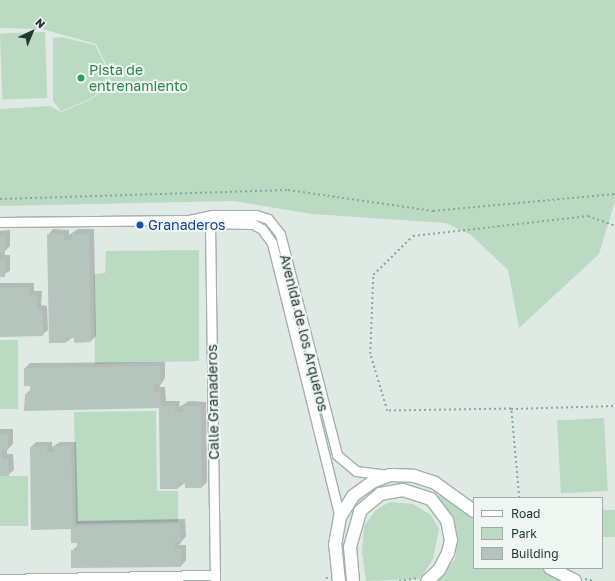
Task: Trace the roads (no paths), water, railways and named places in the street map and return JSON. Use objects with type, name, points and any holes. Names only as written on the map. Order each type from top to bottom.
[{"type":"main road","points":[[339,581],[335,545],[340,517],[353,496],[390,475],[414,476],[435,483],[473,510]]},
{"type":"main road","points":[[353,581],[352,538],[360,511],[380,494],[403,490],[431,499],[447,520],[451,540],[439,570],[424,581]]},
{"type":"main road","points":[[552,569],[575,581]]},
{"type":"street","name":"Avenida de los Arqueros","points":[[208,221],[212,215],[256,215],[275,226],[280,234],[328,432],[337,455],[356,471],[390,475]]},
{"type":"street","name":"Avenida de los Arqueros","points":[[0,222],[208,221],[253,224],[262,229],[272,243],[340,517]]},
{"type":"street","name":"Calle Granaderos","points":[[208,221],[215,578]]},
{"type":"street","points":[[0,579],[215,578]]},
{"type":"place","name":"Pista de entrenamiento","points":[[81,78]]},
{"type":"place","name":"Granaderos","points":[[140,225]]}]
